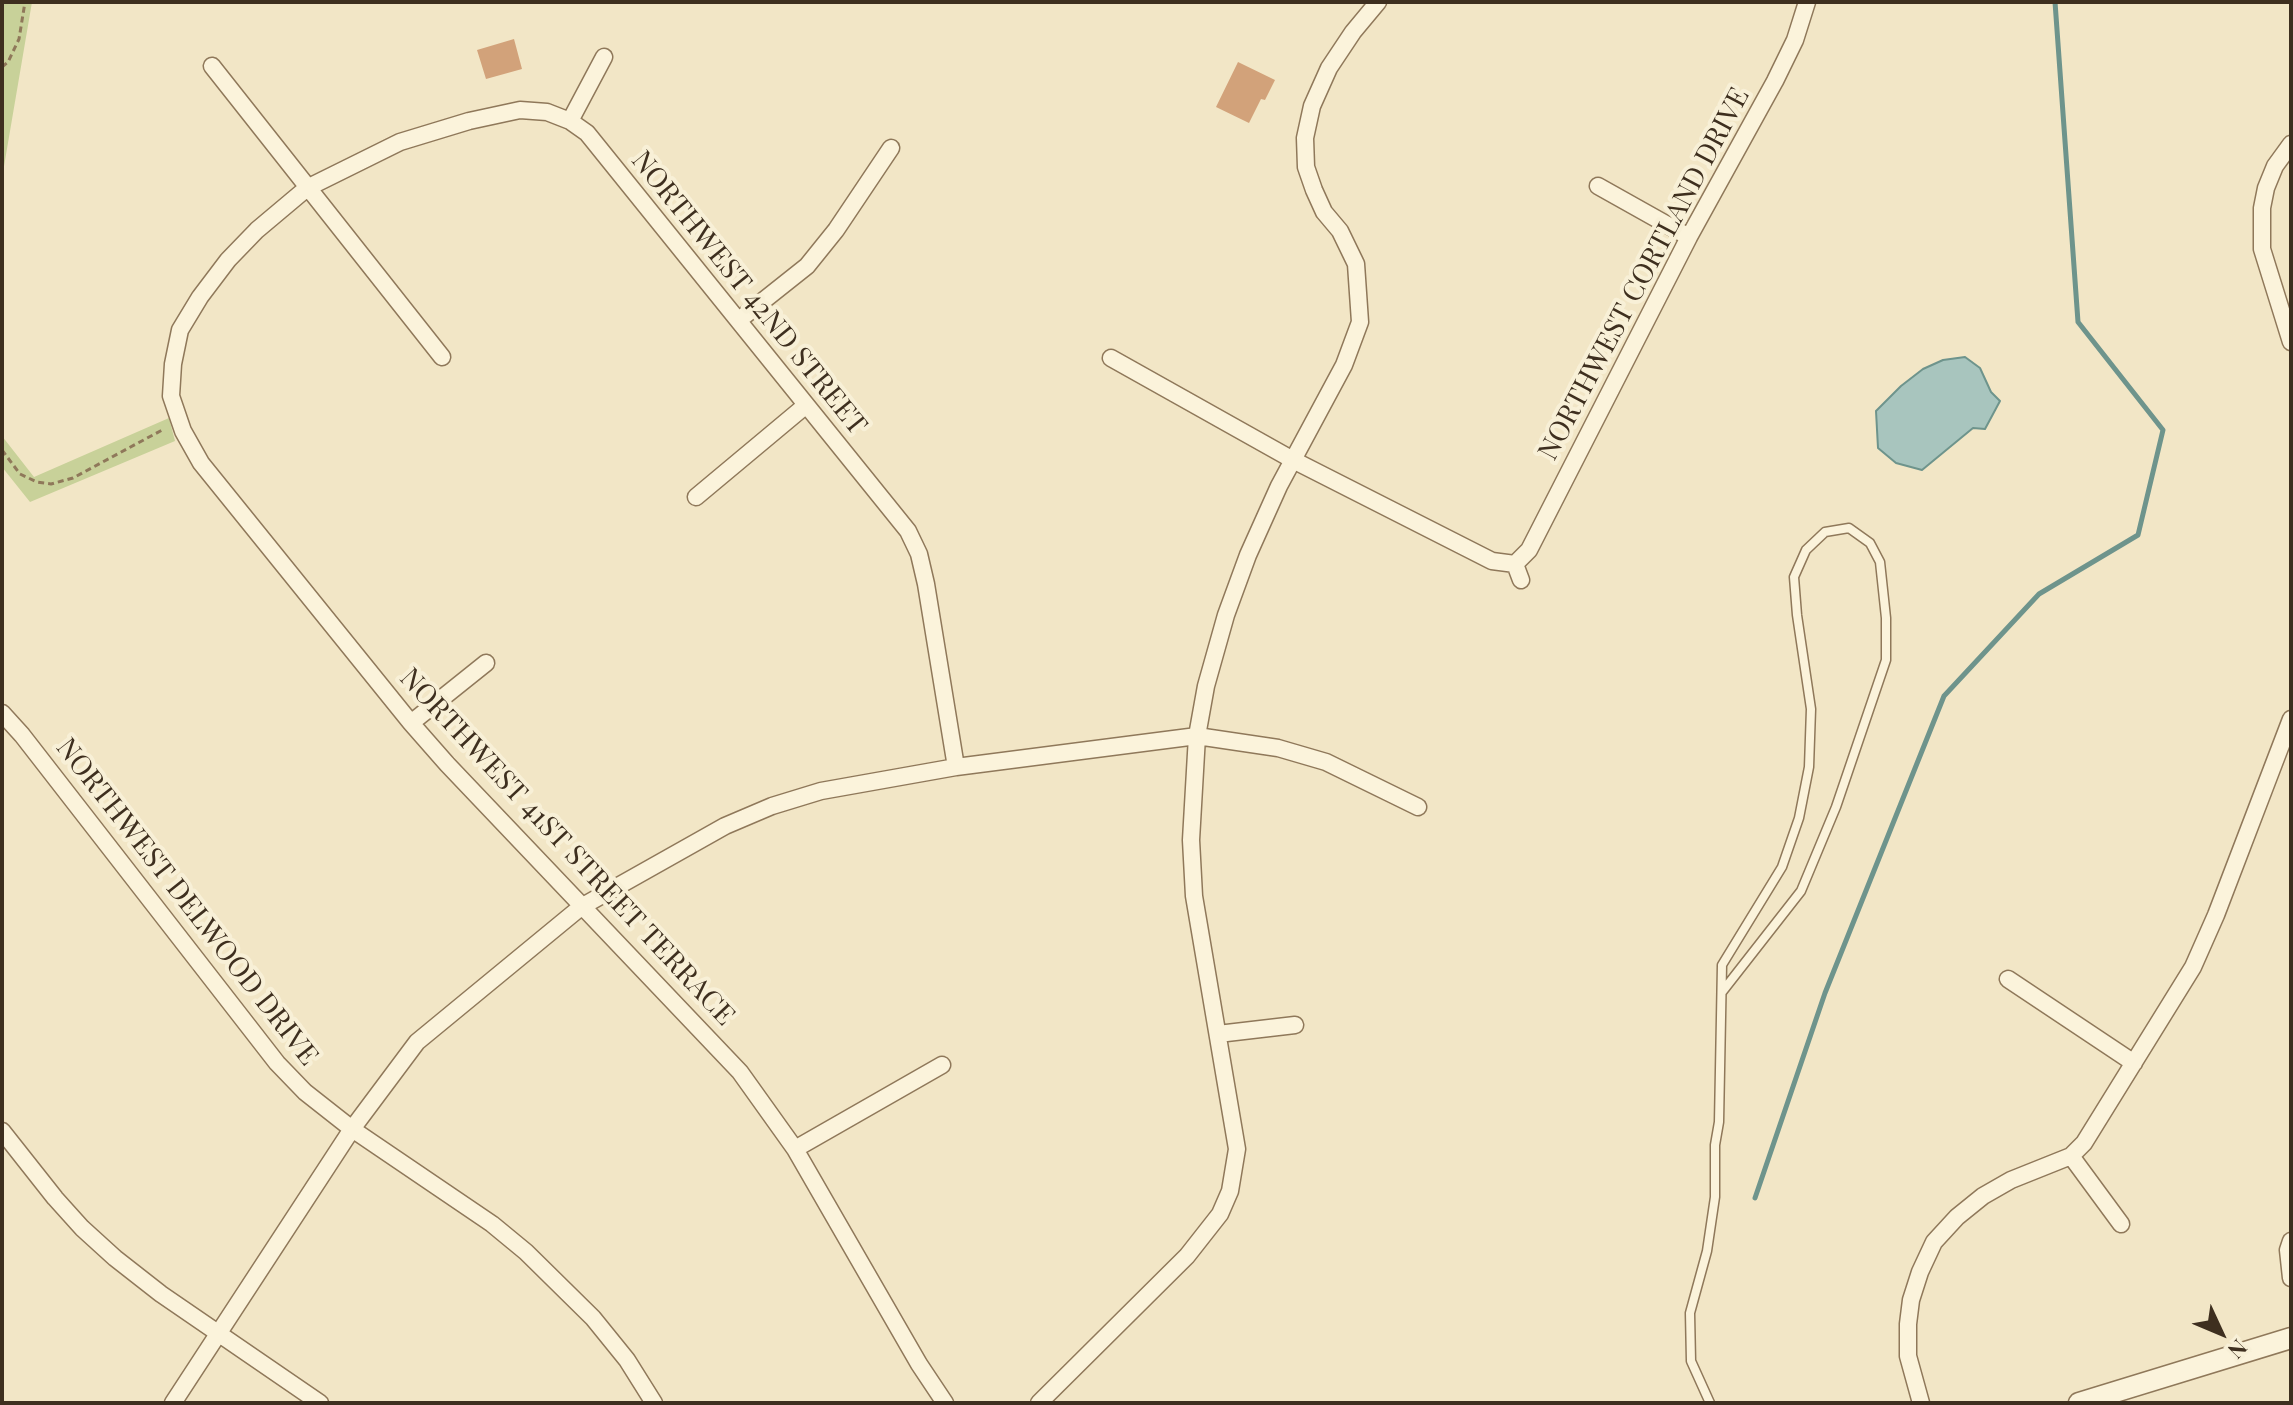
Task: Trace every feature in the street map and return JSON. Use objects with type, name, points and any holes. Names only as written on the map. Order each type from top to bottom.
[{"type":"street","points":[[1039,1403],[1187,1256],[1205,1236],[1230,1191],[1237,1149],[1194,896],[1191,840],[1197,736],[1206,686],[1226,615],[1248,555],[1293,460],[1344,365],[1360,322],[1361,300],[1356,264],[1314,190],[1306,167],[1305,138],[1312,106],[1329,68],[1378,2]]},
{"type":"street","name":"NORTHWEST CORTLAND DRIVE","points":[[1111,358],[1293,460],[1518,572],[1689,237],[1775,81],[1795,40],[1807,2]]},
{"type":"street","points":[[570,121],[604,57]]},
{"type":"street","points":[[212,66],[442,357]]},
{"type":"street","name":"NORTHWEST 42ND STREET","points":[[307,188],[400,142],[469,121],[520,110],[547,112],[570,121],[587,133],[908,531],[919,554],[956,767]]},
{"type":"street","points":[[2291,144],[2275,166],[2266,188],[2262,208],[2262,249],[2291,342]]},
{"type":"street","points":[[739,320],[807,266],[836,230],[891,148]]},
{"type":"street","points":[[1598,186],[1689,237]]},
{"type":"street","name":"NORTHWEST 41ST STREET TERRACE","points":[[307,188],[257,230],[228,260],[180,330],[171,396],[183,431],[201,463],[411,723],[581,907],[717,1046],[765,1104],[795,1149],[919,1364],[945,1403]]},
{"type":"street","points":[[696,497],[805,406]]},
{"type":"street","points":[[411,723],[486,663]]},
{"type":"street","name":"NORTHWEST DELWOOD DRIVE","points":[[2,713],[277,1063],[305,1092],[352,1129],[492,1224],[549,1273],[593,1318],[627,1360],[654,1403]]},
{"type":"street","points":[[1921,1403],[1908,1356],[1908,1324],[1911,1300],[1934,1242],[1957,1217],[1983,1196],[2011,1180],[2071,1156],[2084,1143],[2193,967],[2221,903],[2291,719]]},
{"type":"street","points":[[173,1403],[352,1129],[417,1042],[581,907],[713,832],[772,806],[821,791],[956,767],[1197,736],[1278,748],[1326,762],[1418,807]]},
{"type":"street","points":[[2008,979],[2134,1063]]},
{"type":"street","points":[[1218,1034],[1295,1025]]},
{"type":"street","points":[[795,1149],[942,1065]]},
{"type":"street","points":[[2,1131],[82,1228],[161,1294],[320,1403]]},
{"type":"street","points":[[2071,1156],[2121,1224]]},
{"type":"street","points":[[2291,1241],[2288,1250],[2291,1278]]},
{"type":"street","points":[[2079,1403],[2291,1338]]},
{"type":"lane","points":[[1710,1403],[1691,1361],[1690,1313],[1707,1251],[1715,1197],[1722,965],[1782,867],[1799,818],[1809,767],[1811,709],[1794,577],[1806,550],[1825,532],[1849,528],[1870,543],[1880,562],[1886,618],[1886,660],[1836,807],[1801,891],[1722,992]]},
{"type":"path","points":[[2,67],[8,62],[19,39],[25,2]]},
{"type":"path","points":[[2,450],[20,474],[51,484],[73,478],[171,425]]},
{"type":"green space","points":[[2,2],[32,2],[2,178]]},
{"type":"green space","points":[[169,418],[175,441],[30,502],[2,467],[2,436],[34,477]]},
{"type":"water","points":[[1965,357],[1980,368],[1991,392],[2000,401],[1985,429],[1973,428],[1922,470],[1896,463],[1878,448],[1876,411],[1923,369],[1943,360]]},
{"type":"building","points":[[514,39],[522,69],[486,79],[477,50]]},
{"type":"building","points":[[1238,62],[1275,80],[1249,123],[1216,107]]},
{"type":"waterway","points":[[1755,1198],[1825,993],[1944,696],[2039,594],[2138,535],[2163,430],[2078,322],[2055,2]]}]
